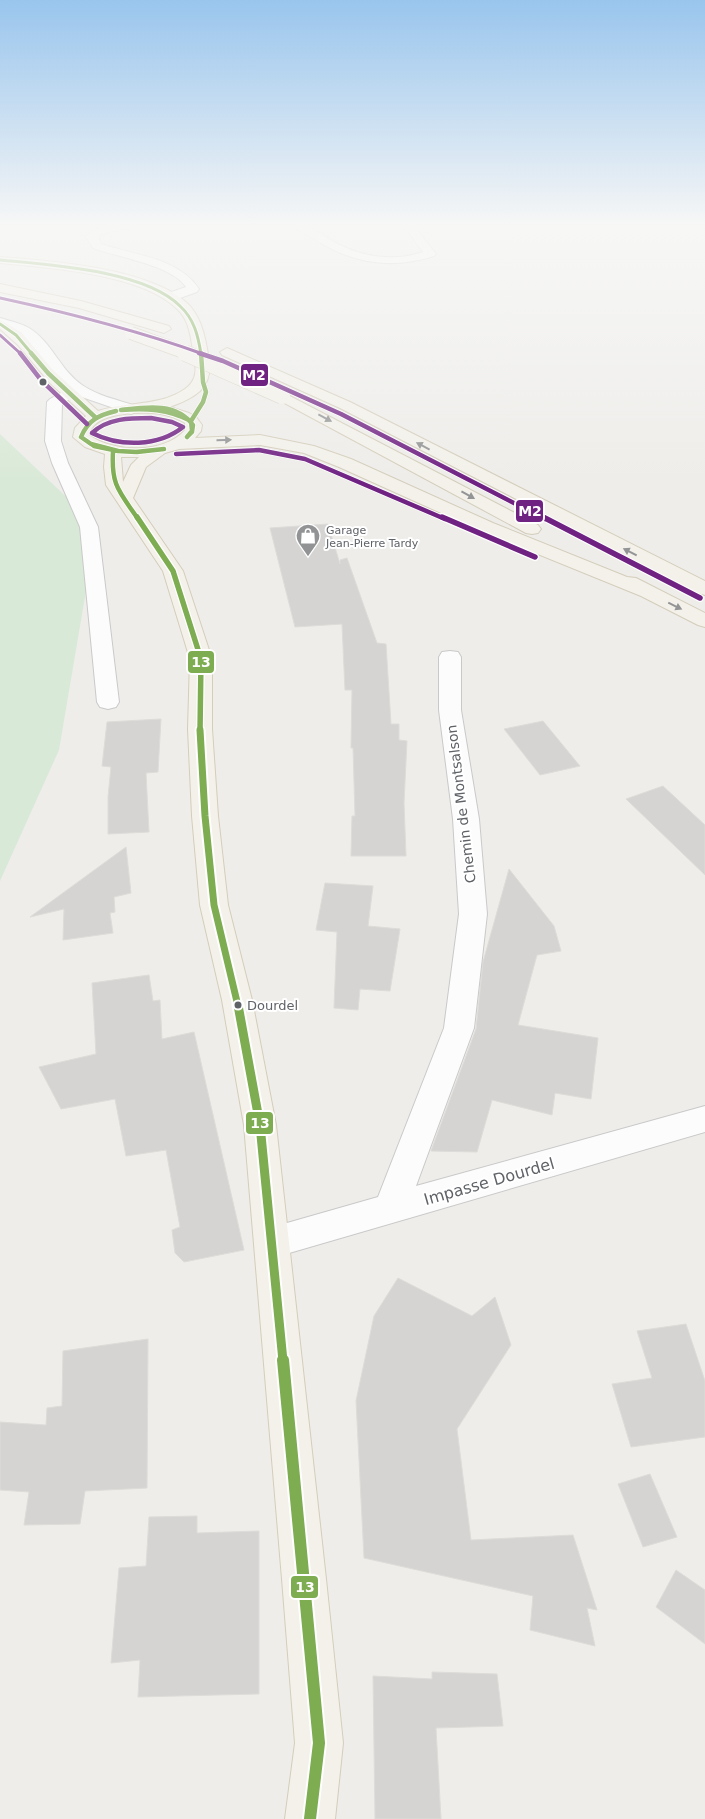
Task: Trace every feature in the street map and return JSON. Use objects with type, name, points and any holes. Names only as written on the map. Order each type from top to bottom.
[{"type":"main road","points":[[51,311],[131,333],[189,354],[282,396],[645,591],[705,621]]},
{"type":"main road","points":[[101,311],[164,329],[227,352],[345,405],[705,589]]},
{"type":"main road","points":[[152,408],[186,395],[201,382],[204,372],[197,330],[186,311]]},
{"type":"main road","points":[[0,323],[24,342],[53,379],[85,404],[95,417]]},
{"type":"main road","points":[[191,421],[203,402],[206,392],[201,382]]},
{"type":"main road","points":[[125,498],[139,465],[168,446],[192,433],[194,427],[191,421],[177,412],[152,408],[131,408],[95,417],[85,423],[80,430],[81,437],[87,443],[98,448],[113,451],[145,451],[168,446],[260,440],[308,449],[344,463],[487,527],[645,591]]},
{"type":"main road","points":[[113,451],[112,467],[115,485],[173,571],[201,658],[200,729],[205,816],[214,904],[237,1000],[260,1125],[272,1242],[319,1743],[310,1819]]},
{"type":"street","points":[[0,323],[20,327],[36,339],[71,384],[91,396],[131,408]]},
{"type":"street","points":[[70,393],[55,402],[53,441],[60,463],[88,527],[108,702]]},
{"type":"street","name":"Chemin de Montsalson","points":[[391,1208],[459,1028],[473,914],[466,820],[450,710],[450,657]]},
{"type":"street","name":"Impasse Dourdel","points":[[272,1242],[705,1120]]},
{"type":"green space","points":[[0,434],[97,526],[59,750],[0,881]]},
{"type":"building","points":[[328,524],[340,564],[340,560],[347,558],[377,643],[386,644],[391,724],[399,724],[399,740],[407,741],[404,803],[406,856],[351,856],[352,816],[355,816],[353,748],[351,748],[352,690],[345,690],[342,624],[295,627],[270,528]]},
{"type":"building","points":[[161,719],[158,772],[146,773],[149,832],[108,834],[108,797],[111,767],[102,766],[107,722]]},
{"type":"building","points":[[543,721],[580,766],[540,775],[504,729]]},
{"type":"building","points":[[663,786],[705,825],[705,875],[626,799]]},
{"type":"building","points":[[126,847],[131,893],[114,897],[115,912],[110,913],[113,933],[63,940],[64,909],[30,917]]},
{"type":"building","points":[[509,869],[554,926],[561,951],[537,955],[518,1025],[598,1038],[591,1099],[555,1093],[552,1115],[492,1100],[477,1152],[431,1151],[476,1029],[483,962]]},
{"type":"building","points":[[325,883],[373,886],[368,926],[400,929],[390,991],[360,989],[358,1010],[334,1008],[337,932],[316,930]]},
{"type":"building","points":[[149,975],[153,1001],[160,1000],[162,1039],[194,1032],[244,1250],[184,1262],[175,1253],[172,1230],[180,1227],[166,1150],[126,1156],[115,1099],[61,1109],[39,1067],[96,1054],[92,983]]},
{"type":"building","points":[[398,1278],[472,1316],[495,1297],[511,1345],[457,1429],[471,1540],[573,1535],[597,1610],[587,1608],[595,1646],[530,1630],[533,1596],[364,1558],[356,1401],[374,1316]]},
{"type":"building","points":[[686,1324],[705,1381],[705,1437],[631,1447],[612,1384],[652,1378],[637,1331]]},
{"type":"building","points":[[148,1339],[147,1488],[85,1491],[80,1524],[24,1525],[29,1492],[0,1490],[0,1422],[46,1425],[47,1408],[62,1406],[63,1351]]},
{"type":"building","points":[[650,1474],[677,1537],[643,1547],[618,1484]]},
{"type":"building","points":[[197,1516],[197,1533],[259,1531],[259,1694],[138,1697],[140,1660],[111,1663],[119,1568],[146,1566],[149,1517]]},
{"type":"building","points":[[676,1570],[705,1590],[705,1644],[656,1607]]},
{"type":"building","points":[[432,1672],[497,1674],[503,1726],[436,1728],[441,1819],[375,1819],[373,1676],[432,1679]]},
{"type":"transit line","name":"M2","points":[[60,311],[161,339],[223,361],[341,414],[700,598]]},
{"type":"transit line","name":"13","points":[[185,311],[193,322],[197,333],[206,392],[203,402],[191,421]]},
{"type":"transit line","name":"13","points":[[0,324],[16,335],[48,373],[95,417]]},
{"type":"transit line","name":"M2","points":[[0,335],[16,348],[41,380],[87,424]]},
{"type":"transit line","name":"13","points":[[121,410],[150,407],[171,409],[188,418],[193,425],[192,432],[187,437]]},
{"type":"transit line","name":"13","points":[[121,410],[166,411],[183,417],[191,421],[192,431],[187,437]]},
{"type":"transit line","name":"13","points":[[81,437],[87,425],[94,418],[116,411]]},
{"type":"transit line","name":"M2","points":[[151,418],[172,422],[183,427],[175,434],[139,443],[112,441],[92,433],[104,424],[112,421],[151,418]]},
{"type":"transit line","name":"13","points":[[81,437],[91,444],[118,451]]},
{"type":"transit line","name":"13","points":[[81,437],[94,446],[118,451]]},
{"type":"transit line","name":"13","points":[[118,451],[136,452],[164,449]]},
{"type":"transit line","name":"13","points":[[118,451],[137,452],[164,449]]},
{"type":"transit line","name":"M2","points":[[176,454],[259,450],[305,459],[535,557]]},
{"type":"transit line","name":"13","points":[[113,451],[112,467],[115,485],[173,571],[201,659],[200,729],[205,816],[214,905],[237,1000],[260,1125],[304,1579],[319,1743],[310,1819]]},
{"type":"place","name":"Garage Jean-Pierre Tardy","points":[[308,557]]},
{"type":"place","name":"Dourdel","points":[[238,1005]]}]
